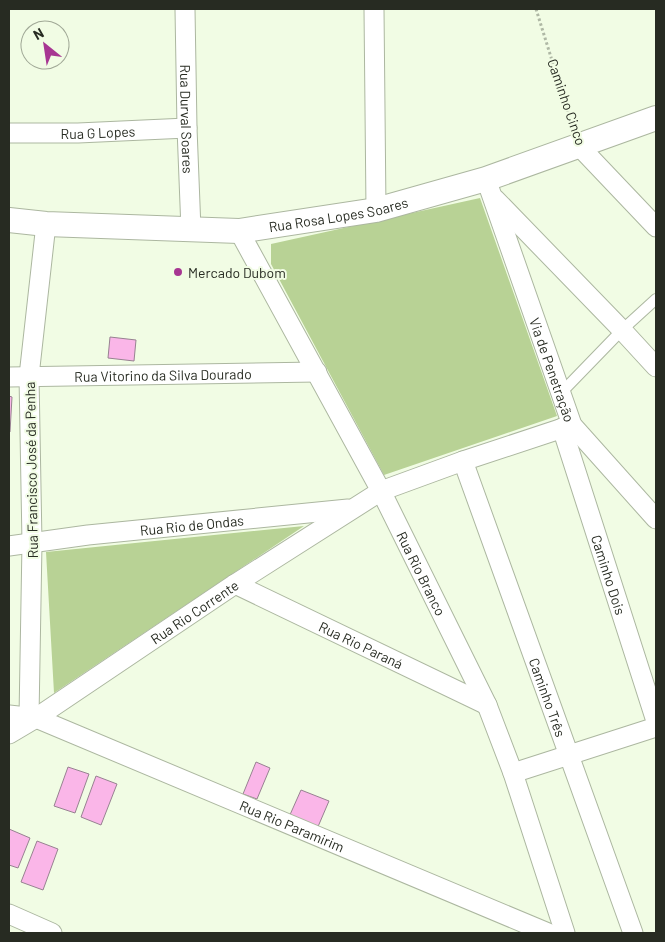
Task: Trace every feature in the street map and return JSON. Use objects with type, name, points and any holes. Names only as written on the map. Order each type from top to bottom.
[{"type":"street","name":"Rua Durval Soares","points":[[185,9],[191,230]]},
{"type":"street","points":[[374,9],[376,210]]},
{"type":"street","name":"Rua Rosa Lopes Soares","points":[[9,220],[46,224],[239,231],[376,210],[488,187],[579,146],[656,118]]},
{"type":"street","name":"Rua G Lopes","points":[[9,132],[78,133],[187,128]]},
{"type":"street","name":"Caminho Cinco","points":[[579,146],[656,228]]},
{"type":"street","points":[[488,187],[656,367]]},
{"type":"street","name":"Via de Penetração","points":[[488,187],[560,394],[567,426],[656,519]]},
{"type":"street","name":"Rua Francisco José da Penha","points":[[32,718],[32,543],[29,376],[46,224]]},
{"type":"street","name":"Rua Rio Branco","points":[[239,231],[381,490],[487,705],[513,773],[565,933]]},
{"type":"street","name":"Rua Vitorino da Silva Dourado","points":[[9,377],[317,372]]},
{"type":"street","name":"Rua Rio Corrente","points":[[9,734],[381,490],[567,426]]},
{"type":"street","name":"Caminho Dois","points":[[567,426],[656,721]]},
{"type":"street","name":"Caminho Três","points":[[463,461],[633,933]]},
{"type":"street","name":"Rua Rio de Ondas","points":[[9,546],[88,535],[351,508]]},
{"type":"street","name":"Rua Rio Paraná","points":[[235,584],[487,705]]},
{"type":"street","name":"Rua Rio Paramirim","points":[[9,715],[32,718],[548,933]]},
{"type":"street","points":[[513,773],[570,756],[656,726]]},
{"type":"street","points":[[9,914],[52,933]]},
{"type":"lane","points":[[560,394],[622,330],[656,299]]},
{"type":"path","name":"Caminho Cinco","points":[[536,9],[579,146]]},
{"type":"green space","points":[[480,198],[557,416],[384,475],[271,264],[271,244]]},
{"type":"green space","points":[[304,526],[54,693],[46,552]]},
{"type":"building","points":[[110,337],[136,340],[134,361],[108,358]]},
{"type":"building","points":[[9,396],[12,397],[10,432],[9,432]]},
{"type":"building","points":[[256,762],[270,768],[257,799],[243,794]]},
{"type":"building","points":[[68,767],[89,774],[75,813],[54,806]]},
{"type":"building","points":[[96,776],[117,784],[101,825],[81,817]]},
{"type":"building","points":[[301,790],[329,801],[317,829],[289,817]]},
{"type":"building","points":[[9,829],[30,838],[18,868],[9,865]]},
{"type":"building","points":[[37,841],[58,849],[43,890],[21,882]]},
{"type":"place","name":"Mercado Dubom","points":[[178,272]]}]
